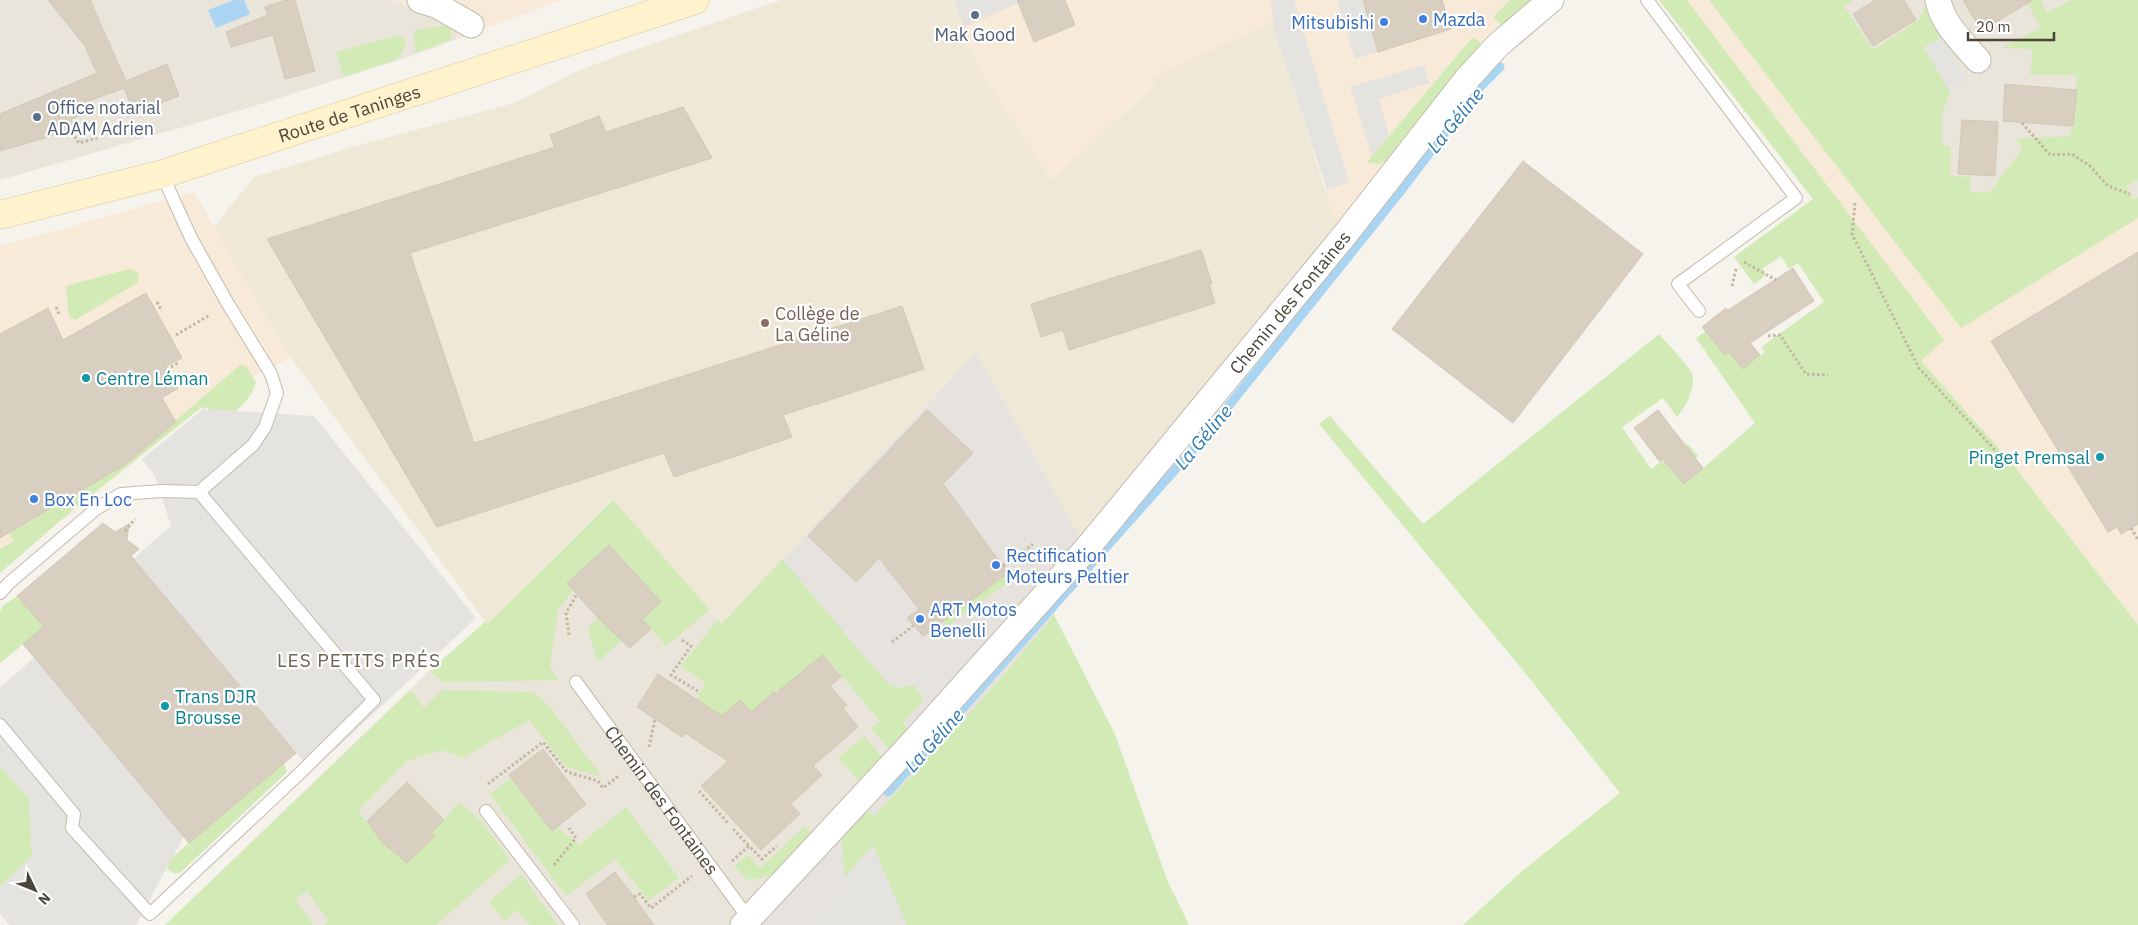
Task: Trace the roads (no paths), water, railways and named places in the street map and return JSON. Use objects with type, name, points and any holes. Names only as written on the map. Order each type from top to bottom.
[{"type":"main road","name":"Route de Taninges","points":[[0,216],[163,174],[695,0]]},
{"type":"street","points":[[420,0],[436,5],[471,25]]},
{"type":"street","name":"Chemin des Fontaines","points":[[746,922],[916,739],[1088,547],[1344,236],[1466,80],[1498,45],[1551,0]]},
{"type":"street","points":[[1938,0],[1939,7],[1954,32],[1978,60]]},
{"type":"lane","points":[[1647,0],[1796,198],[1678,284],[1699,311]]},
{"type":"lane","points":[[0,593],[9,583],[96,509],[121,494],[161,491],[198,492],[253,445],[265,427],[278,393],[271,374],[228,304],[191,238],[163,174]]},
{"type":"lane","points":[[0,725],[74,814],[72,828],[150,914],[374,700],[198,492]]},
{"type":"lane","name":"Chemin des Fontaines","points":[[576,682],[712,868],[746,922]]},
{"type":"lane","points":[[486,811],[573,925]]},
{"type":"water","points":[[234,0],[244,0],[250,14],[216,28],[208,10]]},
{"type":"waterway","name":"La Géline","points":[[888,792],[1199,443],[1400,192],[1477,90],[1500,67]]},
{"type":"place","name":"Mak Good","points":[[975,15]]},
{"type":"place","name":"Mazda","points":[[1423,19]]},
{"type":"place","name":"Mitsubishi","points":[[1384,22]]},
{"type":"place","name":"Office notarial ADAM Adrien","points":[[37,117]]},
{"type":"place","name":"Collège de La Géline","points":[[765,323]]},
{"type":"place","name":"Centre Léman","points":[[86,378]]},
{"type":"place","name":"Pinget Premsal","points":[[2100,457]]},
{"type":"place","name":"Box En Loc","points":[[34,499]]},
{"type":"place","name":"Rectification Moteurs Peltier","points":[[996,565]]},
{"type":"place","name":"ART Motos Benelli","points":[[920,619]]},
{"type":"place","name":"Trans DJR Brousse","points":[[165,706]]},
{"type":"district","name":"LES PETITS PRÉS","points":[[359,660]]}]
